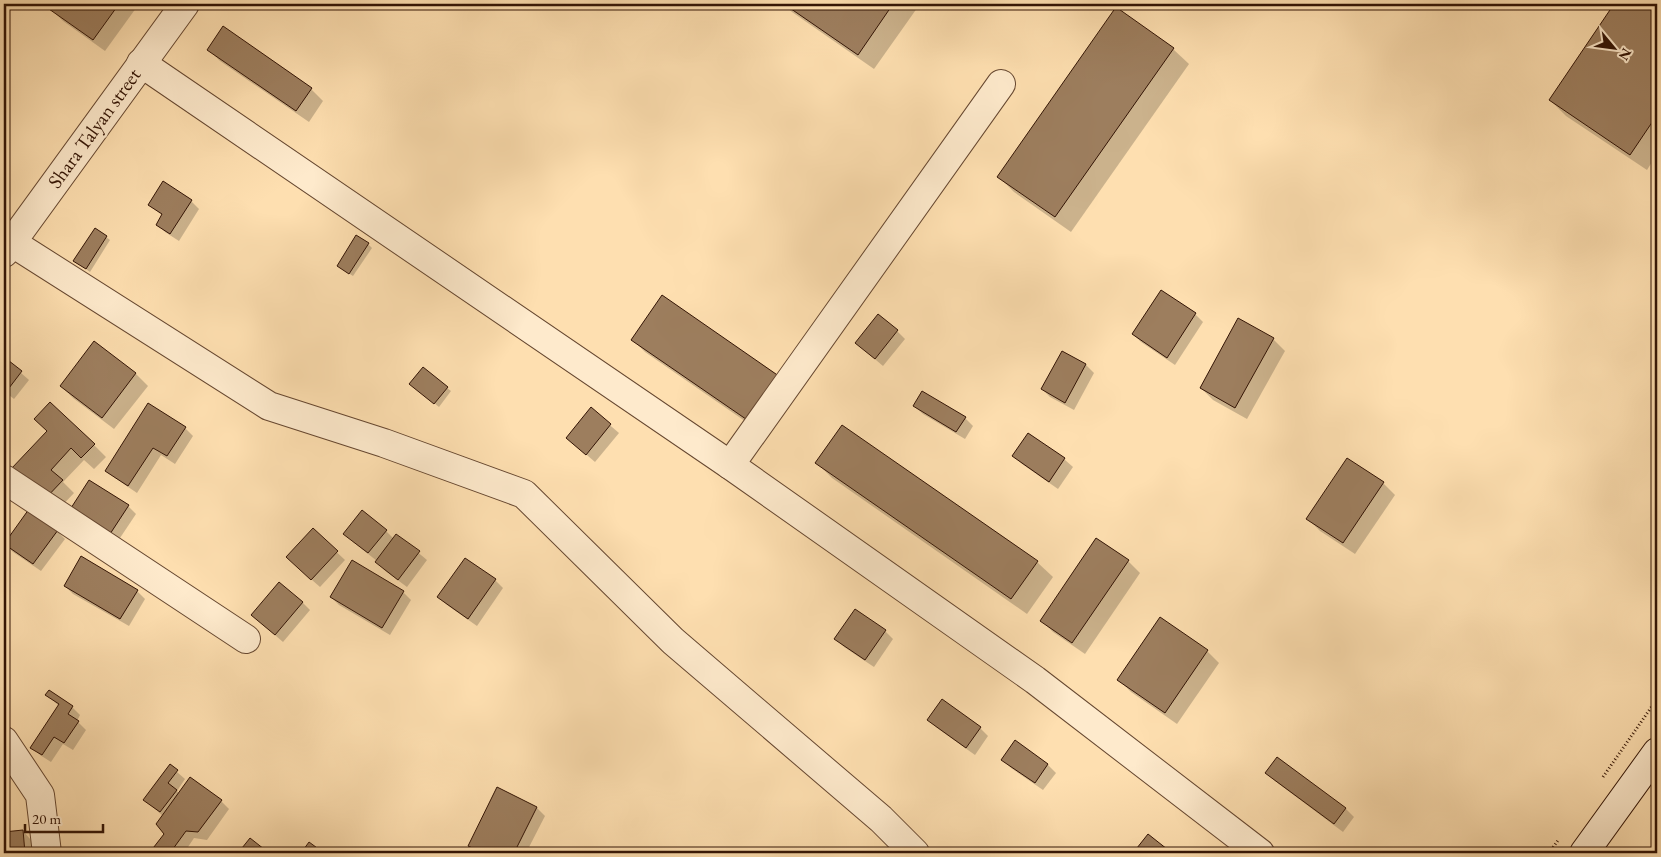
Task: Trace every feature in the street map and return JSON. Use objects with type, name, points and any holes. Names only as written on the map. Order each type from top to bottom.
[{"type":"street","name":"Shara Talyan street","points":[[7,248],[185,4]]},
{"type":"street","points":[[141,63],[730,465],[1035,680],[1260,853]]},
{"type":"street","points":[[730,465],[1001,84]]},
{"type":"street","points":[[7,248],[269,406],[384,443],[524,494],[673,641],[882,819],[915,853]]},
{"type":"street","points":[[4,479],[246,640]]},
{"type":"street","points":[[4,741],[40,794],[47,853]]},
{"type":"street","points":[[1584,853],[1657,752]]},
{"type":"building","points":[[53,4],[119,4],[93,40],[49,9]]},
{"type":"building","points":[[784,4],[893,4],[858,55]]},
{"type":"building","points":[[1614,4],[1657,4],[1657,115],[1630,155],[1549,100]]},
{"type":"building","points":[[1116,7],[1174,48],[1055,217],[997,177]]},
{"type":"building","points":[[223,26],[312,88],[296,111],[207,50]]},
{"type":"building","points":[[163,181],[192,200],[170,234],[156,225],[162,214],[148,205]]},
{"type":"building","points":[[95,228],[107,236],[86,269],[73,261]]},
{"type":"building","points":[[356,235],[369,243],[349,274],[337,266]]},
{"type":"building","points":[[1161,290],[1196,313],[1167,358],[1132,334]]},
{"type":"building","points":[[662,295],[786,381],[756,426],[631,340]]},
{"type":"building","points":[[878,314],[898,330],[875,359],[855,343]]},
{"type":"building","points":[[1238,318],[1274,338],[1235,408],[1200,388]]},
{"type":"building","points":[[94,341],[136,373],[102,418],[60,386]]},
{"type":"building","points":[[1062,351],[1086,364],[1065,403],[1041,389]]},
{"type":"building","points":[[4,357],[22,371],[6,392],[4,391]]},
{"type":"building","points":[[423,367],[448,387],[434,404],[409,384]]},
{"type":"building","points":[[922,391],[966,417],[956,432],[913,406]]},
{"type":"building","points":[[50,402],[95,444],[81,458],[71,448],[51,470],[63,480],[44,500],[11,469],[47,431],[34,419]]},
{"type":"building","points":[[148,403],[186,427],[167,456],[153,448],[128,486],[105,471]]},
{"type":"building","points":[[591,407],[611,424],[586,455],[566,438]]},
{"type":"building","points":[[842,425],[1038,561],[1011,599],[815,463]]},
{"type":"building","points":[[1028,433],[1065,458],[1049,482],[1012,456]]},
{"type":"building","points":[[1347,458],[1384,482],[1343,543],[1306,519]]},
{"type":"building","points":[[89,480],[129,505],[110,534],[71,508]]},
{"type":"building","points":[[29,509],[58,530],[33,564],[4,544]]},
{"type":"building","points":[[362,510],[387,530],[368,553],[343,534]]},
{"type":"building","points":[[313,528],[338,551],[311,580],[286,557]]},
{"type":"building","points":[[396,534],[420,551],[398,580],[375,562]]},
{"type":"building","points":[[1096,538],[1129,560],[1072,643],[1040,621]]},
{"type":"building","points":[[81,556],[138,590],[120,619],[64,586]]},
{"type":"building","points":[[465,558],[496,579],[468,619],[437,597]]},
{"type":"building","points":[[352,560],[404,591],[382,628],[330,597]]},
{"type":"building","points":[[279,582],[303,602],[275,635],[251,615]]},
{"type":"building","points":[[855,609],[886,630],[865,660],[834,639]]},
{"type":"building","points":[[1160,617],[1208,650],[1165,713],[1117,680]]},
{"type":"building","points":[[49,690],[73,706],[68,714],[79,721],[64,743],[54,737],[42,755],[30,748],[59,704],[45,695]]},
{"type":"building","points":[[942,699],[981,727],[966,748],[927,720]]},
{"type":"building","points":[[1015,740],[1048,764],[1035,783],[1001,760]]},
{"type":"building","points":[[1277,757],[1346,808],[1334,824],[1265,773]]},
{"type":"building","points":[[170,764],[178,770],[168,783],[177,790],[160,812],[143,800]]},
{"type":"building","points":[[190,777],[222,800],[198,832],[186,831],[170,853],[151,853],[164,834],[156,824]]},
{"type":"building","points":[[497,787],[537,807],[514,853],[483,853],[468,846]]},
{"type":"building","points":[[23,830],[25,853],[6,853],[4,832]]},
{"type":"building","points":[[1148,834],[1172,853],[1133,853]]},
{"type":"building","points":[[250,838],[269,853],[238,853]]},
{"type":"building","points":[[309,842],[324,853],[301,853]]}]
